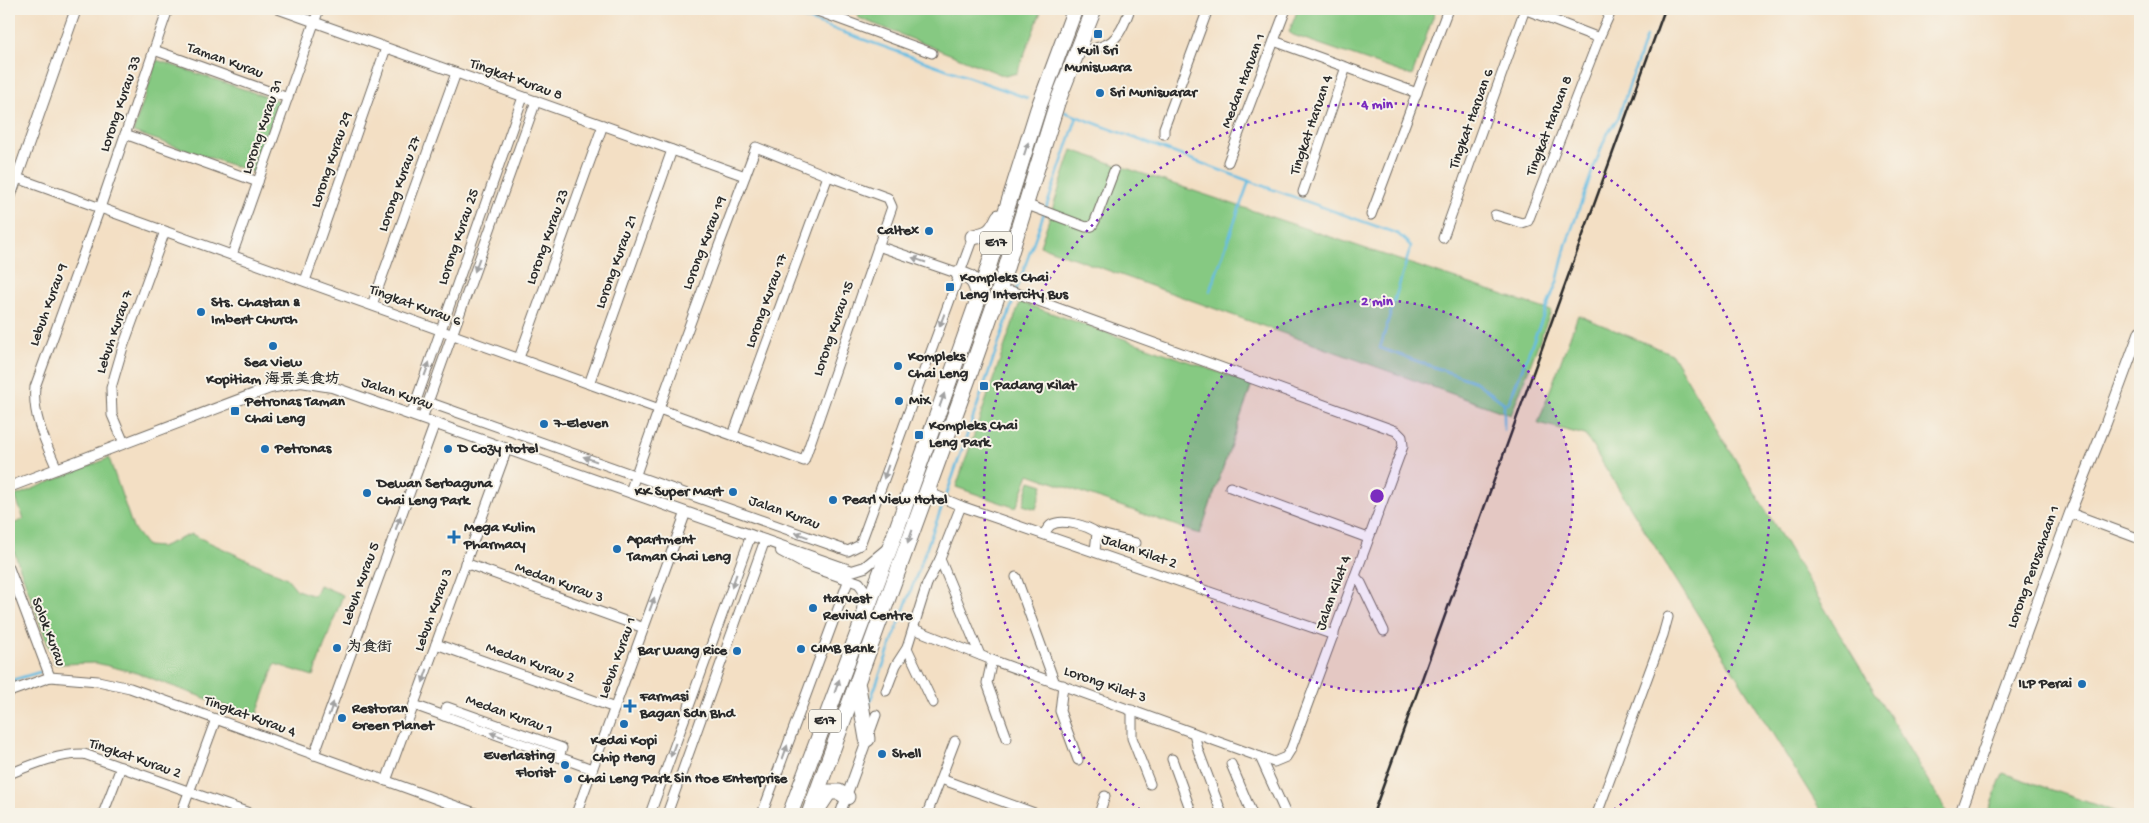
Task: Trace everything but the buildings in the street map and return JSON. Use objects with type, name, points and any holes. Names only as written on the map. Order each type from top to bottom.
[{"type":"highway","name":"E17","points":[[790,814],[891,545],[979,297],[1038,109],[1075,9]]},
{"type":"highway","name":"E17","points":[[809,814],[857,683],[936,495],[1012,294],[1004,273],[1057,104],[1094,9]]},
{"type":"highway","points":[[973,237],[986,235],[992,230],[1013,188]]},
{"type":"highway","points":[[960,274],[973,279],[979,297]]},
{"type":"highway","points":[[857,683],[867,739]]},
{"type":"highway","points":[[815,814],[829,792],[839,792],[847,797]]},
{"type":"street","points":[[9,200],[76,9]]},
{"type":"street","name":"Lorong Kurau 33","points":[[100,208],[168,9]]},
{"type":"street","name":"Tingkat Kurau 8","points":[[278,9],[745,176]]},
{"type":"street","name":"Lorong Kurau 31","points":[[232,255],[319,9]]},
{"type":"street","points":[[812,9],[932,53]]},
{"type":"street","points":[[1077,52],[1105,46],[1116,38],[1130,9]]},
{"type":"street","points":[[1164,134],[1164,128],[1208,9]]},
{"type":"street","name":"Medan Haruan 1","points":[[1228,162],[1286,9]]},
{"type":"street","points":[[1371,215],[1448,9]]},
{"type":"street","points":[[1525,9],[1599,38]]},
{"type":"street","name":"Tingkat Haruan 6","points":[[1443,238],[1525,9]]},
{"type":"street","name":"Tingkat Haruan 8","points":[[1495,216],[1522,223],[1528,221],[1612,9]]},
{"type":"street","points":[[1274,41],[1417,92]]},
{"type":"street","name":"Lorong Kurau 29","points":[[305,282],[386,48]]},
{"type":"street","name":"Taman Kurau","points":[[154,50],[288,98]]},
{"type":"street","name":"Tingkat Haruan 4","points":[[1303,192],[1346,67]]},
{"type":"street","name":"Lorong Kurau 27","points":[[372,305],[456,72]]},
{"type":"street","name":"Lorong Kurau 25","points":[[411,415],[524,97]]},
{"type":"street","name":"Lorong Kurau 25","points":[[422,419],[536,101]]},
{"type":"street","name":"Lorong Kurau 23","points":[[520,358],[603,125]]},
{"type":"street","points":[[125,134],[258,182]]},
{"type":"street","name":"Lorong Kurau 19","points":[[630,492],[756,147],[888,198],[892,207]]},
{"type":"street","name":"Lorong Kurau 21","points":[[589,384],[672,150]]},
{"type":"street","points":[[1025,204],[1086,226],[1092,226],[1114,171]]},
{"type":"street","name":"Lorong Kurau 17","points":[[733,435],[828,176]]},
{"type":"street","name":"Tingkat Kurau 6","points":[[17,178],[804,461]]},
{"type":"street","name":"Lorong Kurau 15","points":[[804,461],[892,207]]},
{"type":"street","name":"Lebuh Kurau 9","points":[[57,469],[40,427],[33,402],[35,387],[100,208]]},
{"type":"street","name":"Lebuh Kurau 7","points":[[124,443],[112,415],[111,388],[123,347],[166,231]]},
{"type":"street","points":[[878,246],[960,274],[973,237]]},
{"type":"street","name":"Jalan Kurau","points":[[428,402],[848,551],[860,545],[960,274]]},
{"type":"street","name":"Jalan Kilat 4","points":[[1012,294],[1396,431],[1402,437],[1403,446],[1334,635],[1291,749],[1286,757]]},
{"type":"street","name":"Lorong Perusahaan 1","points":[[1960,814],[2070,512],[2106,423],[2140,330]]},
{"type":"street","name":"Jalan Kurau","points":[[9,487],[270,388],[302,382],[332,387],[852,571],[865,567],[891,545]]},
{"type":"street","name":"Lebuh Kurau 5","points":[[314,755],[435,423]]},
{"type":"street","name":"Lebuh Kurau 3","points":[[386,781],[507,449]]},
{"type":"street","points":[[1230,487],[1368,538]]},
{"type":"street","name":"Jalan Kilat 2","points":[[936,495],[961,506],[1334,635]]},
{"type":"street","points":[[886,691],[896,665],[907,648],[927,584],[940,559],[961,506]]},
{"type":"street","points":[[721,524],[727,508]]},
{"type":"street","name":"Lebuh Kurau 1","points":[[576,814],[686,512]]},
{"type":"street","points":[[2070,512],[2140,539]]},
{"type":"street","points":[[1044,534],[1052,524],[1063,522],[1091,528],[1096,533],[1136,543]]},
{"type":"street","points":[[1095,551],[1096,533]]},
{"type":"street","points":[[650,814],[751,535]]},
{"type":"street","points":[[667,814],[765,540]]},
{"type":"street","name":"Jalan Kurau","points":[[775,545],[784,554],[805,564],[849,579]]},
{"type":"street","points":[[940,559],[980,655]]},
{"type":"street","name":"Medan Kurau 3","points":[[465,563],[644,628]]},
{"type":"street","name":"Solok Kurau","points":[[9,568],[50,678]]},
{"type":"street","points":[[1355,576],[1361,583],[1384,632]]},
{"type":"street","points":[[1016,577],[1054,681]]},
{"type":"street","points":[[762,814],[849,579],[859,583],[864,590],[859,628]]},
{"type":"street","points":[[1597,814],[1660,644],[1668,617]]},
{"type":"street","name":"Lorong Kilat 3","points":[[914,629],[992,660],[1274,762],[1286,757]]},
{"type":"street","name":"Medan Kurau 2","points":[[436,644],[615,708]]},
{"type":"street","points":[[907,648],[933,703]]},
{"type":"street","points":[[992,660],[987,683],[1007,738]]},
{"type":"street","name":"Tingkat Kurau 4","points":[[9,692],[50,678],[98,681],[130,688],[478,814]]},
{"type":"street","points":[[1063,685],[1060,711],[1078,760]]},
{"type":"street","name":"Medan Kurau 1","points":[[414,705],[592,769]]},
{"type":"street","points":[[1132,710],[1132,738],[1150,784]]},
{"type":"street","points":[[840,814],[876,715]]},
{"type":"street","points":[[181,814],[216,719]]},
{"type":"street","points":[[1194,733],[1198,750],[1222,814]]},
{"type":"street","points":[[927,814],[955,741]]},
{"type":"street","name":"Tingkat Kurau 2","points":[[9,774],[46,759],[69,754],[84,754],[252,814]]},
{"type":"street","points":[[1260,757],[1286,814]]},
{"type":"street","points":[[1172,759],[1192,814]]},
{"type":"street","points":[[1231,764],[1252,814]]},
{"type":"street","points":[[103,814],[121,767]]},
{"type":"street","points":[[941,779],[1037,814]]},
{"type":"street","points":[[1099,814],[1106,796]]},
{"type":"green space","points":[[857,9],[1042,9],[1017,73],[1005,76],[859,18]]},
{"type":"green space","points":[[1298,9],[1436,9],[1412,76],[1293,35],[1289,32]]},
{"type":"green space","points":[[157,60],[279,101],[255,173],[133,132]]},
{"type":"green space","points":[[1072,150],[1551,311],[1511,415],[1040,246]]},
{"type":"green space","points":[[1020,302],[1252,384],[1200,534],[1029,474],[1016,508],[956,487]]},
{"type":"green space","points":[[1578,315],[1672,354],[1948,814],[1823,814],[1585,435],[1538,423]]},
{"type":"green space","points":[[109,458],[133,528],[147,546],[161,547],[191,534],[287,578],[297,590],[314,596],[319,585],[343,595],[313,676],[275,664],[256,717],[137,673],[96,663],[55,664],[9,538],[9,526],[24,519],[15,496]]},
{"type":"green space","points":[[1030,481],[1043,485],[1036,509],[1023,505]]},
{"type":"green space","points":[[2003,773],[2122,814],[1987,814]]},
{"type":"waterway","points":[[778,9],[1027,98]]},
{"type":"waterway","points":[[1504,403],[1508,404],[1557,282],[1566,245],[1594,167],[1606,136],[1618,118],[1646,37]]},
{"type":"waterway","points":[[1065,112],[1398,234],[1411,246],[1380,348],[1476,382],[1504,403],[1504,430]]},
{"type":"waterway","points":[[1046,208],[1077,117]]},
{"type":"waterway","points":[[1210,291],[1249,181]]},
{"type":"waterway","points":[[1016,291],[1044,213]]},
{"type":"waterway","points":[[946,496],[1015,296]]},
{"type":"waterway","points":[[869,704],[944,501]]},
{"type":"waterway","points":[[9,681],[40,672]]},
{"type":"waterway","points":[[825,814],[828,807]]},
{"type":"railway","points":[[1373,814],[1665,9]]},
{"type":"place","name":"Kuil Sri Muniswara","points":[[1098,34]]},
{"type":"place","name":"Sri Munisuarar","points":[[1100,93]]},
{"type":"place","name":"Caltex","points":[[929,231]]},
{"type":"place","name":"Kompleks Chai Leng Intercity Bus","points":[[950,287]]},
{"type":"place","name":"Sts. Chastan & Imbert Church","points":[[201,312]]},
{"type":"place","name":"Sea View Kopitiam 海景美食坊","points":[[273,346]]},
{"type":"place","name":"Kompleks Chai Leng","points":[[898,366]]},
{"type":"place","name":"Padang Kilat","points":[[984,386]]},
{"type":"place","name":"MiX","points":[[899,401]]},
{"type":"place","name":"Petronas Taman Chai Leng","points":[[235,411]]},
{"type":"place","name":"7-Eleven","points":[[544,424]]},
{"type":"place","name":"Kompleks Chai Leng Park","points":[[919,435]]},
{"type":"place","name":"Petronas","points":[[265,449]]},
{"type":"place","name":"D Cozy Hotel","points":[[448,449]]},
{"type":"place","name":"KK Super Mart","points":[[733,492]]},
{"type":"place","name":"Dewan Serbaguna Chai Leng Park","points":[[367,493]]},
{"type":"place","name":"Pearl View Hotel","points":[[833,500]]},
{"type":"place","name":"Mega Kulim Pharmacy","points":[[454,537]]},
{"type":"place","name":"Apartment Taman Chai Leng","points":[[617,549]]},
{"type":"place","name":"Harvest Revival Centre","points":[[813,608]]},
{"type":"place","name":"为食街","points":[[337,648]]},
{"type":"place","name":"CIMB Bank","points":[[801,649]]},
{"type":"place","name":"Bar Wang Rice","points":[[737,651]]},
{"type":"place","name":"ILP Perai","points":[[2082,684]]},
{"type":"place","name":"Farmasi Bagan Sdn Bhd","points":[[630,706]]},
{"type":"place","name":"Restoran Green Planet","points":[[342,718]]},
{"type":"place","name":"Kedai Kopi Chip Heng","points":[[624,724]]},
{"type":"place","name":"Shell","points":[[882,754]]},
{"type":"place","name":"Everlasting Florist","points":[[565,765]]},
{"type":"place","name":"Chai Leng Park Sin Hoe Enterprise","points":[[568,779]]}]
